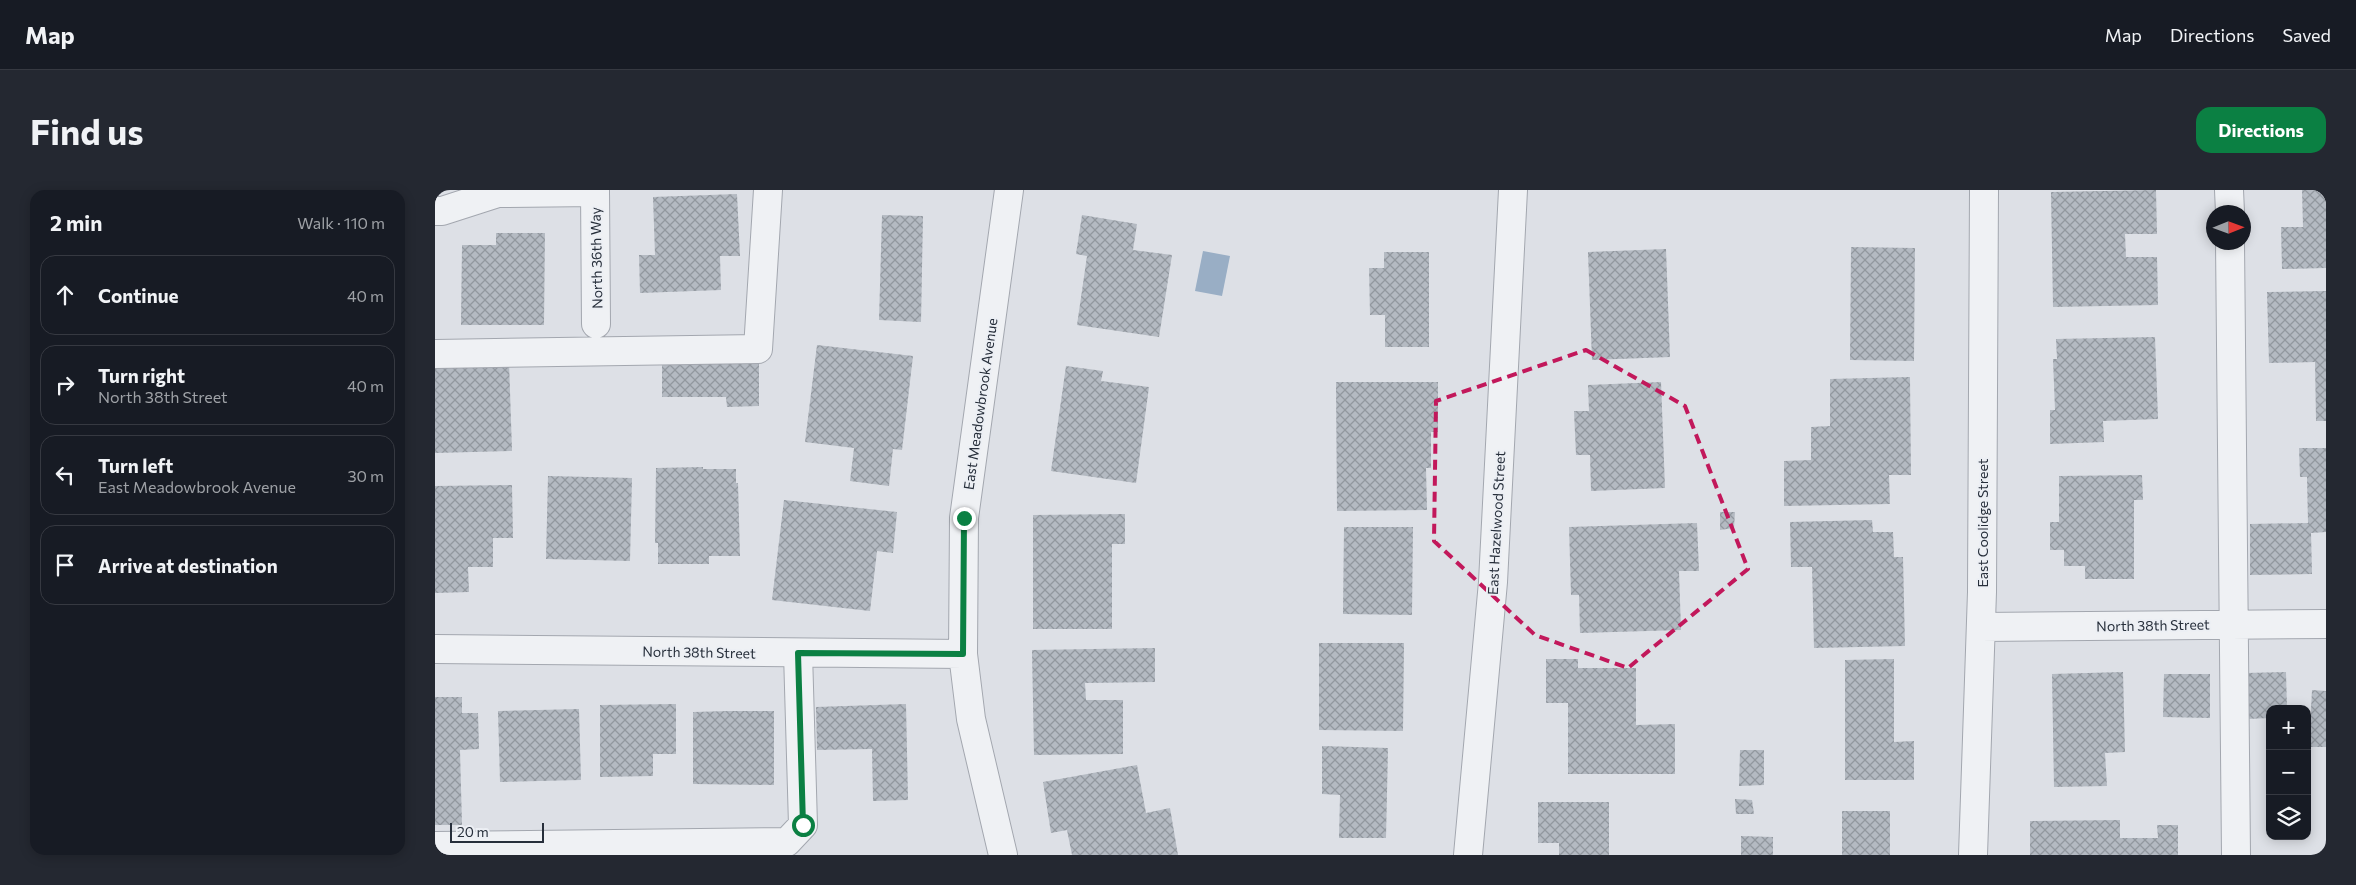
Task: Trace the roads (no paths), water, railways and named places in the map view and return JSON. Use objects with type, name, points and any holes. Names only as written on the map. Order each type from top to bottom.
[{"type":"street","points":[[435,354],[758,349],[768,190]]},
{"type":"street","name":"East Meadowbrook Avenue","points":[[1003,855],[971,719],[963,654],[964,518],[1009,190]]},
{"type":"street","name":"East Hazelwood Street","points":[[1468,855],[1493,582],[1513,190]]},
{"type":"street","name":"East Coolidge Street","points":[[1973,855],[1981,627],[1984,190]]},
{"type":"street","points":[[2229,190],[2230,205]]},
{"type":"street","name":"North 36th Way","points":[[439,204],[492,192],[595,191],[597,324]]},
{"type":"street","points":[[2230,250],[2236,855]]},
{"type":"street","name":"North 38th Street","points":[[1981,627],[2326,624]]},
{"type":"street","name":"North 38th Street","points":[[435,649],[963,654]]},
{"type":"street","points":[[435,846],[787,842],[803,825],[798,653]]},
{"type":"water","points":[[1203,251],[1230,256],[1222,296],[1195,291]]}]
